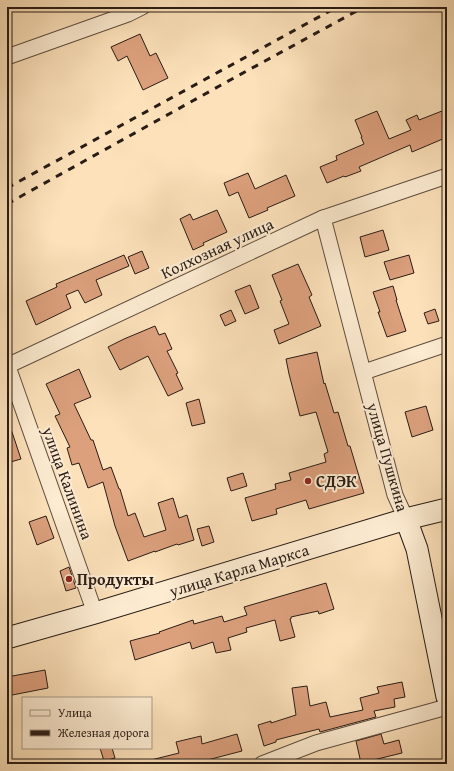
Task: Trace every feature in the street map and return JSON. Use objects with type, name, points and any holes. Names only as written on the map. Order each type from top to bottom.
[{"type":"street","points":[[7,57],[128,14],[142,7]]},
{"type":"street","name":"Колхозная улица","points":[[7,365],[323,218],[447,176]]},
{"type":"street","name":"улица Пушкина","points":[[323,218],[395,495],[417,549],[447,697]]},
{"type":"street","points":[[364,372],[447,344]]},
{"type":"street","name":"улица Калинина","points":[[7,365],[14,405],[95,614]]},
{"type":"street","name":"улица Карла Маркса","points":[[7,638],[95,614],[406,519],[447,509]]},
{"type":"street","points":[[262,764],[316,743],[447,707]]},
{"type":"building","points":[[140,34],[150,56],[156,53],[168,78],[143,90],[127,56],[118,61],[111,47]]},
{"type":"building","points":[[377,111],[389,139],[411,130],[406,120],[417,115],[419,120],[442,111],[444,117],[447,116],[447,130],[442,132],[445,138],[412,152],[410,145],[359,167],[361,171],[327,183],[320,167],[337,160],[336,156],[364,144],[355,120]]},
{"type":"building","points":[[248,173],[255,189],[286,175],[295,196],[267,208],[268,210],[249,218],[238,192],[229,196],[224,183]]},
{"type":"building","points":[[217,210],[227,232],[203,243],[204,245],[193,250],[180,219],[190,214],[193,220]]},
{"type":"building","points":[[383,230],[389,250],[365,257],[360,237]]},
{"type":"building","points":[[142,251],[149,268],[135,274],[128,257]]},
{"type":"building","points":[[124,255],[129,266],[96,280],[102,295],[85,303],[78,290],[66,295],[71,308],[36,325],[26,301],[57,287],[56,284]]},
{"type":"building","points":[[409,255],[414,273],[390,280],[384,262]]},
{"type":"building","points":[[298,264],[312,295],[309,297],[321,326],[279,344],[274,330],[289,324],[280,301],[282,300],[272,275]]},
{"type":"building","points":[[250,285],[259,308],[245,314],[235,291]]},
{"type":"building","points":[[393,286],[406,331],[387,337],[373,292]]},
{"type":"building","points":[[435,309],[439,321],[428,324],[424,313]]},
{"type":"building","points":[[231,310],[236,321],[225,326],[220,315]]},
{"type":"building","points":[[155,326],[159,335],[165,333],[172,349],[167,351],[178,373],[176,374],[183,389],[168,396],[148,356],[120,370],[108,347]]},
{"type":"building","points":[[317,352],[324,384],[325,383],[334,413],[338,412],[364,493],[309,509],[306,500],[276,509],[277,514],[252,521],[245,498],[276,489],[275,484],[291,480],[289,473],[326,462],[324,454],[328,452],[316,412],[300,416],[286,359]]},
{"type":"building","points":[[79,369],[91,397],[74,404],[91,440],[93,440],[103,470],[111,467],[120,489],[128,516],[135,513],[144,537],[166,530],[158,503],[173,498],[179,518],[187,515],[194,540],[155,551],[128,561],[115,526],[103,482],[88,488],[79,463],[72,465],[67,448],[70,447],[55,416],[60,414],[46,384]]},
{"type":"building","points":[[199,399],[205,423],[192,426],[186,403]]},
{"type":"building","points":[[426,406],[433,430],[412,437],[405,412]]},
{"type":"building","points":[[9,423],[21,459],[7,463],[7,424]]},
{"type":"building","points":[[243,473],[247,486],[231,491],[227,478]]},
{"type":"building","points":[[46,516],[54,538],[37,545],[29,522]]},
{"type":"building","points":[[209,526],[214,542],[202,546],[197,529]]},
{"type":"building","name":"Продукты","points":[[69,567],[76,588],[66,591],[60,571]]},
{"type":"building","points":[[326,583],[334,609],[319,614],[318,611],[291,617],[290,619],[295,637],[280,641],[275,620],[246,628],[247,632],[228,638],[231,650],[216,653],[213,642],[192,649],[190,642],[135,660],[130,641],[160,633],[159,632],[193,620],[194,624],[222,616],[224,622],[247,615],[244,607]]},
{"type":"building","points":[[45,670],[48,688],[7,696],[7,677]]},
{"type":"building","points":[[402,682],[405,697],[394,699],[395,707],[374,711],[376,717],[320,732],[319,729],[299,734],[276,740],[276,742],[264,746],[258,725],[271,721],[271,723],[296,715],[292,688],[307,686],[310,706],[326,702],[330,717],[363,710],[360,698],[379,693],[377,687]]},
{"type":"building","points":[[237,734],[242,751],[192,764],[151,764],[151,760],[179,753],[176,742],[201,736],[202,744]]},
{"type":"building","points":[[381,734],[384,744],[399,740],[402,753],[361,763],[356,741]]},
{"type":"building","points":[[100,749],[112,749],[115,758],[104,761]]},
{"type":"railway","points":[[7,188],[337,7]]},
{"type":"railway","points":[[7,204],[364,7]]},
{"type":"place","name":"СДЭК","points":[[308,481]]},
{"type":"place","name":"Продукты","points":[[69,579]]}]
